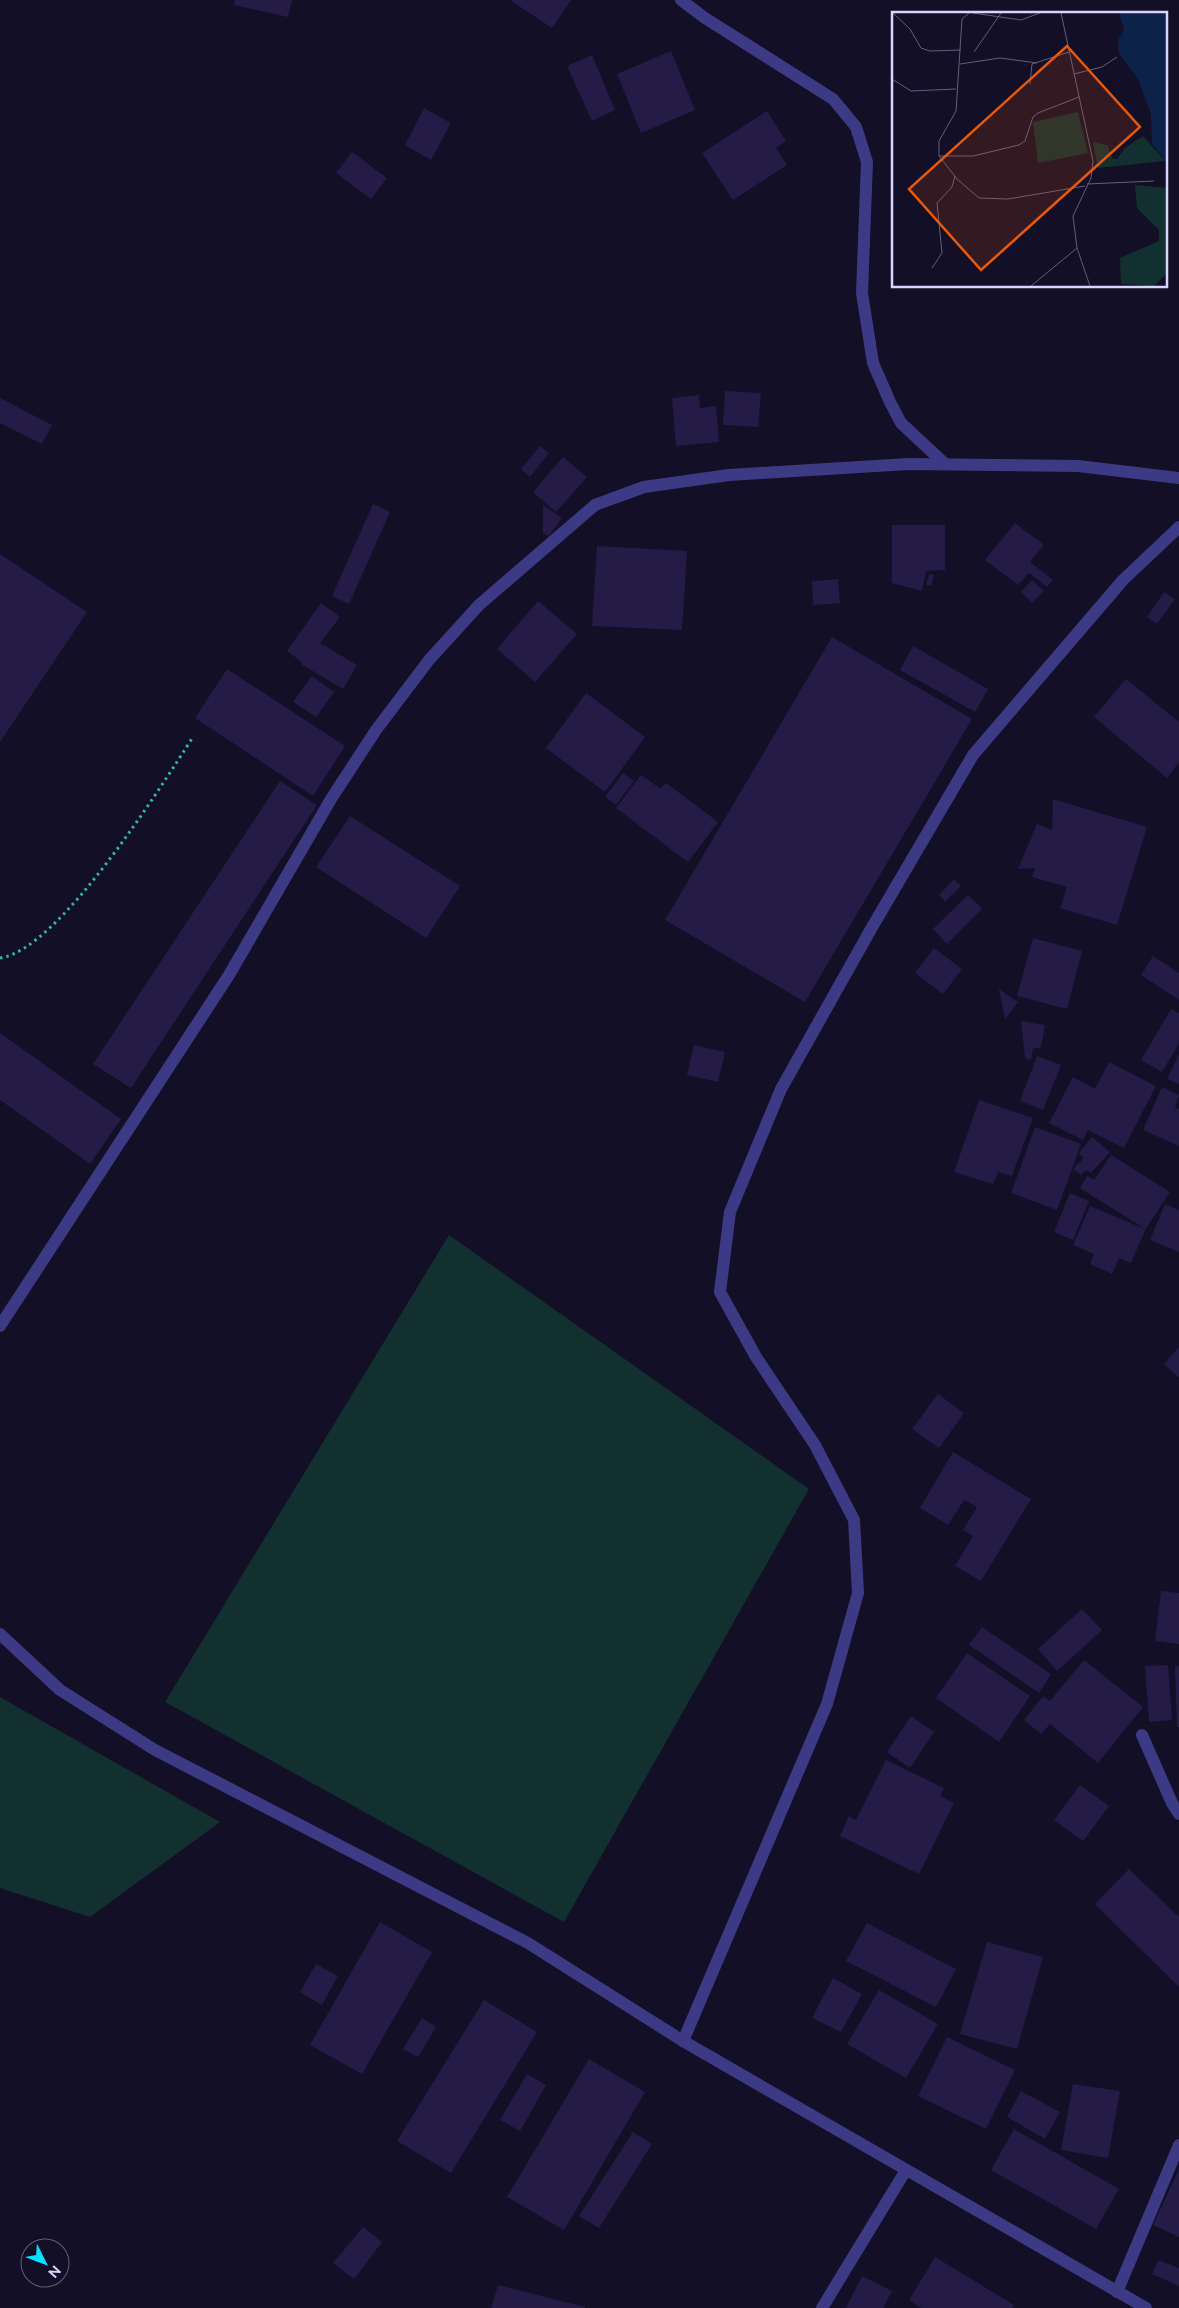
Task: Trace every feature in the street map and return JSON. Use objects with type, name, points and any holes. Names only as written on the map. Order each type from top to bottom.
[{"type":"street","points":[[681,0],[713,23],[832,99],[856,127],[867,162],[862,293],[873,363],[901,423],[945,464]]},
{"type":"street","points":[[0,1326],[228,976],[331,799],[376,730],[429,660],[479,605],[595,505],[644,487],[729,475],[908,464],[1078,466],[1179,478]]},
{"type":"street","points":[[683,2041],[827,1704],[858,1593],[854,1520],[815,1445],[756,1357],[720,1292],[730,1212],[782,1088],[972,755],[1123,580],[1179,527]]},
{"type":"street","points":[[0,1634],[60,1690],[155,1750],[528,1943],[683,2041],[1146,2308]]},
{"type":"street","points":[[1142,1735],[1168,1796],[1179,1814]]},
{"type":"street","points":[[1117,2292],[1179,2146]]},
{"type":"street","points":[[822,2308],[906,2170]]},
{"type":"path","points":[[0,958],[13,956],[44,932],[95,881],[162,786],[193,737]]},
{"type":"green space","points":[[449,1235],[809,1489],[564,1922],[165,1702]]},
{"type":"green space","points":[[0,1697],[220,1822],[90,1917],[0,1888]]},
{"type":"building","points":[[235,0],[292,0],[288,17],[234,5]]},
{"type":"building","points":[[510,0],[571,0],[552,28]]},
{"type":"building","points":[[671,51],[695,110],[641,133],[617,74]]},
{"type":"building","points":[[592,55],[615,110],[592,121],[567,66]]},
{"type":"building","points":[[424,108],[451,123],[431,160],[405,145]]},
{"type":"building","points":[[767,111],[786,141],[776,148],[787,165],[733,200],[702,153]]},
{"type":"building","points":[[352,152],[387,178],[371,199],[336,173]]},
{"type":"building","points":[[725,391],[761,393],[758,427],[723,425]]},
{"type":"building","points":[[699,395],[700,408],[716,406],[719,442],[676,446],[672,398]]},
{"type":"building","points":[[0,398],[52,425],[42,444],[0,423]]},
{"type":"building","points":[[540,446],[549,453],[530,477],[521,469]]},
{"type":"building","points":[[563,457],[587,477],[556,512],[533,492]]},
{"type":"building","points":[[373,504],[390,512],[349,604],[332,596]]},
{"type":"building","points":[[543,505],[562,518],[549,536],[543,533]]},
{"type":"building","points":[[1015,523],[1044,545],[1030,562],[1053,580],[1047,587],[1029,573],[1018,585],[985,560]]},
{"type":"building","points":[[892,525],[945,525],[945,570],[926,571],[922,591],[892,583]]},
{"type":"building","points":[[597,546],[687,551],[682,630],[592,626]]},
{"type":"building","points":[[0,554],[87,612],[0,742]]},
{"type":"building","points":[[929,574],[934,575],[931,586],[926,585]]},
{"type":"building","points":[[838,579],[840,603],[813,605],[812,581]]},
{"type":"building","points":[[1032,580],[1044,591],[1032,603],[1021,592]]},
{"type":"building","points":[[1164,592],[1175,599],[1157,624],[1147,617]]},
{"type":"building","points":[[538,601],[577,634],[535,682],[497,649]]},
{"type":"building","points":[[321,603],[340,617],[320,643],[357,665],[343,689],[301,664],[302,662],[287,651]]},
{"type":"building","points":[[832,637],[972,719],[805,1002],[665,920]]},
{"type":"building","points":[[913,646],[988,689],[975,712],[900,670]]},
{"type":"building","points":[[227,669],[345,746],[313,796],[195,718]]},
{"type":"building","points":[[312,676],[334,692],[316,717],[293,702]]},
{"type":"building","points":[[1126,679],[1179,722],[1179,762],[1167,778],[1094,717]]},
{"type":"building","points":[[586,693],[645,737],[605,792],[546,748]]},
{"type":"building","points":[[623,773],[634,781],[616,805],[605,797]]},
{"type":"building","points":[[641,775],[661,789],[666,783],[718,822],[688,862],[616,808]]},
{"type":"building","points":[[280,781],[317,805],[131,1088],[93,1064]]},
{"type":"building","points":[[1053,799],[1147,827],[1117,925],[1060,908],[1067,887],[1032,877],[1035,868],[1018,869],[1037,824],[1052,830]]},
{"type":"building","points":[[350,816],[460,886],[426,938],[316,867]]},
{"type":"building","points":[[954,879],[961,886],[945,902],[939,895]]},
{"type":"building","points":[[968,895],[982,909],[947,944],[933,929]]},
{"type":"building","points":[[1033,938],[1082,951],[1067,1009],[1017,996]]},
{"type":"building","points":[[934,948],[962,969],[943,994],[915,973]]},
{"type":"building","points":[[1153,956],[1179,973],[1179,1000],[1141,975]]},
{"type":"building","points":[[999,989],[1018,1002],[1005,1019]]},
{"type":"building","points":[[1171,1009],[1179,1013],[1179,1043],[1162,1072],[1141,1060]]},
{"type":"building","points":[[1021,1021],[1045,1025],[1041,1047],[1033,1049],[1031,1060],[1025,1058]]},
{"type":"building","points":[[0,1033],[121,1119],[90,1164],[0,1100]]},
{"type":"building","points":[[694,1045],[725,1052],[718,1082],[687,1075]]},
{"type":"building","points":[[1179,1054],[1179,1084],[1167,1079]]},
{"type":"building","points":[[1037,1056],[1061,1065],[1043,1110],[1020,1101]]},
{"type":"building","points":[[1109,1062],[1156,1086],[1124,1148],[1088,1130],[1083,1140],[1049,1123],[1073,1077],[1095,1089]]},
{"type":"building","points":[[1162,1087],[1179,1095],[1175,1107],[1179,1109],[1179,1146],[1143,1130]]},
{"type":"building","points":[[979,1100],[1033,1118],[1012,1176],[998,1172],[993,1184],[954,1172]]},
{"type":"building","points":[[1035,1127],[1081,1144],[1057,1210],[1011,1193]]},
{"type":"building","points":[[1092,1137],[1110,1152],[1091,1173],[1086,1170],[1081,1175],[1073,1169],[1084,1158],[1079,1153]]},
{"type":"building","points":[[1111,1155],[1170,1192],[1145,1230],[1131,1263],[1119,1258],[1112,1274],[1090,1264],[1094,1254],[1073,1245],[1090,1206],[1145,1229],[1080,1188],[1087,1176],[1094,1180]]},
{"type":"building","points":[[1070,1193],[1089,1201],[1073,1240],[1054,1232]]},
{"type":"building","points":[[1165,1204],[1179,1210],[1179,1252],[1150,1240]]},
{"type":"building","points":[[1179,1347],[1179,1378],[1164,1364]]},
{"type":"building","points":[[938,1394],[964,1413],[939,1448],[912,1429]]},
{"type":"building","points":[[953,1452],[1031,1499],[981,1581],[955,1566],[973,1536],[963,1530],[977,1507],[964,1500],[948,1525],[920,1508]]},
{"type":"building","points":[[1161,1591],[1179,1593],[1179,1644],[1155,1641]]},
{"type":"building","points":[[1082,1609],[1102,1630],[1057,1671],[1038,1649]]},
{"type":"building","points":[[982,1627],[1051,1674],[1039,1693],[969,1645]]},
{"type":"building","points":[[967,1653],[1030,1696],[999,1742],[936,1698]]},
{"type":"building","points":[[1084,1660],[1143,1707],[1098,1763],[1050,1724],[1041,1734],[1024,1720],[1043,1696],[1050,1701]]},
{"type":"building","points":[[1168,1665],[1172,1720],[1149,1722],[1145,1666]]},
{"type":"building","points":[[1179,1666],[1179,1727],[1177,1727],[1175,1667]]},
{"type":"building","points":[[911,1716],[934,1732],[910,1768],[887,1752]]},
{"type":"building","points":[[886,1760],[944,1788],[940,1796],[954,1803],[919,1874],[840,1836],[849,1816],[856,1820]]},
{"type":"building","points":[[1080,1785],[1109,1806],[1083,1841],[1054,1820]]},
{"type":"building","points":[[1129,1869],[1179,1917],[1179,1987],[1095,1904]]},
{"type":"building","points":[[380,1922],[432,1952],[362,2074],[310,2045]]},
{"type":"building","points":[[867,1923],[956,1969],[936,2007],[846,1961]]},
{"type":"building","points":[[987,1942],[1043,1957],[1017,2049],[960,2034]]},
{"type":"building","points":[[316,1964],[338,1976],[322,2005],[300,1992]]},
{"type":"building","points":[[833,1978],[862,1994],[841,2032],[812,2018]]},
{"type":"building","points":[[879,1990],[938,2024],[906,2078],[847,2044]]},
{"type":"building","points":[[484,2000],[537,2032],[451,2173],[397,2141]]},
{"type":"building","points":[[422,2018],[436,2027],[418,2057],[403,2049]]},
{"type":"building","points":[[947,2037],[1015,2070],[986,2129],[918,2096]]},
{"type":"building","points":[[589,2059],[645,2092],[564,2230],[507,2197]]},
{"type":"building","points":[[527,2074],[546,2085],[520,2131],[500,2120]]},
{"type":"building","points":[[1073,2084],[1120,2091],[1108,2158],[1061,2150]]},
{"type":"building","points":[[1021,2091],[1060,2112],[1045,2139],[1007,2117]]},
{"type":"building","points":[[1014,2129],[1119,2189],[1096,2229],[991,2170]]},
{"type":"building","points":[[633,2132],[652,2144],[599,2228],[579,2216]]},
{"type":"building","points":[[1179,2169],[1179,2237],[1153,2225]]},
{"type":"building","points":[[363,2227],[382,2242],[354,2279],[333,2263]]},
{"type":"building","points":[[935,2257],[1014,2305],[1012,2308],[921,2308],[909,2300]]},
{"type":"building","points":[[1158,2260],[1179,2268],[1179,2286],[1152,2274]]},
{"type":"building","points":[[862,2276],[892,2291],[883,2308],[846,2308]]},
{"type":"building","points":[[498,2285],[585,2307],[585,2308],[491,2308]]}]
